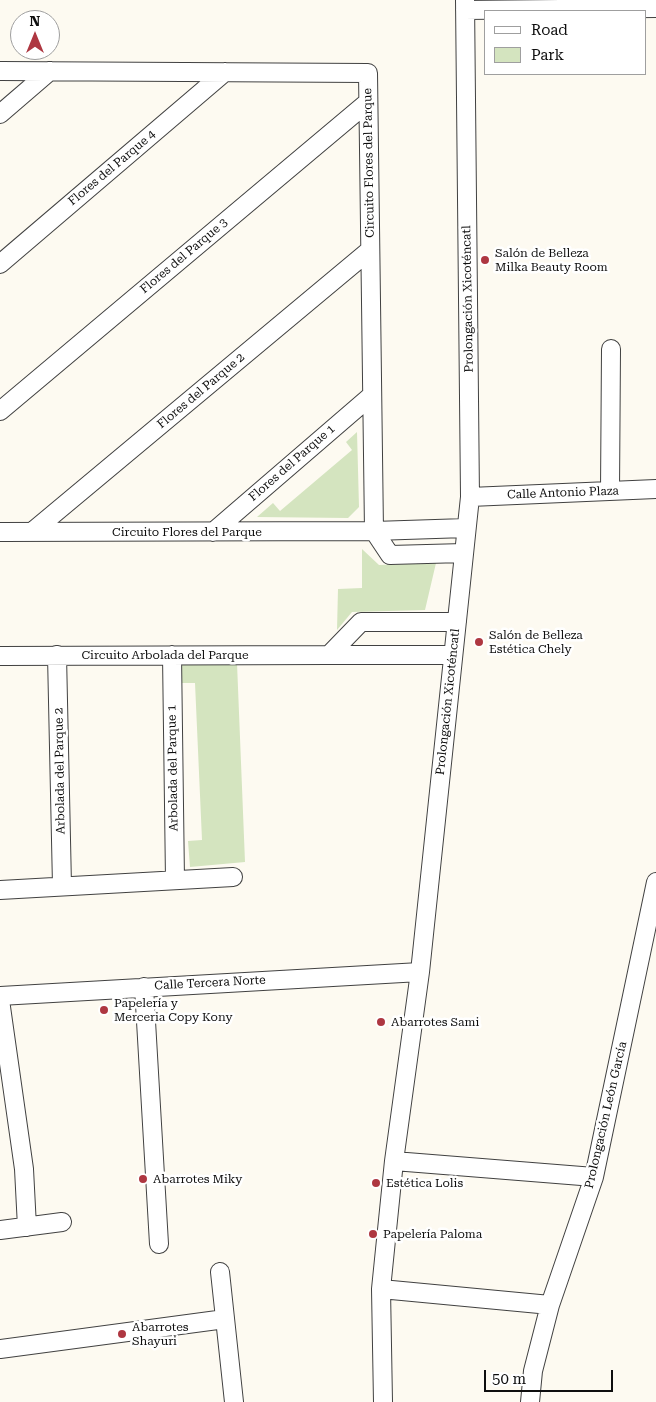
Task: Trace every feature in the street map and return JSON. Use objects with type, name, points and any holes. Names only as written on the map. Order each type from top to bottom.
[{"type":"street","points":[[465,5],[656,8]]},
{"type":"street","name":"Prolongación Xicoténcatl","points":[[383,1402],[380,1289],[394,1161],[420,972],[470,497],[465,5]]},
{"type":"street","name":"Circuito Flores del Parque","points":[[0,71],[368,73],[374,531]]},
{"type":"street","points":[[0,114],[50,71]]},
{"type":"street","name":"Flores del Parque 4","points":[[0,264],[224,72]]},
{"type":"street","name":"Flores del Parque 3","points":[[0,410],[368,102]]},
{"type":"street","name":"Flores del Parque 2","points":[[32,532],[370,250]]},
{"type":"street","points":[[610,491],[611,349]]},
{"type":"street","name":"Flores del Parque 1","points":[[213,532],[372,395]]},
{"type":"street","name":"Calle Antonio Plaza","points":[[470,497],[656,490]]},
{"type":"street","name":"Circuito Flores del Parque","points":[[0,532],[374,531],[466,528]]},
{"type":"street","points":[[374,531],[390,555],[464,553]]},
{"type":"street","points":[[329,655],[361,622],[457,622]]},
{"type":"street","name":"Arbolada del Parque 1","points":[[172,655],[175,880]]},
{"type":"street","name":"Circuito Arbolada del Parque","points":[[0,656],[453,655]]},
{"type":"street","name":"Arbolada del Parque 2","points":[[58,656],[62,886]]},
{"type":"street","points":[[0,890],[233,877]]},
{"type":"street","name":"Prolongación León García","points":[[530,1402],[533,1370],[550,1305],[594,1177],[656,882]]},
{"type":"street","name":"Calle Tercera Norte","points":[[0,998],[144,986],[420,972]]},
{"type":"street","points":[[144,986],[158,1244]]},
{"type":"street","points":[[0,998],[24,1169],[27,1227]]},
{"type":"street","points":[[394,1161],[594,1177]]},
{"type":"street","points":[[0,1230],[62,1222]]},
{"type":"street","points":[[220,1272],[234,1402]]},
{"type":"street","points":[[380,1289],[550,1305]]},
{"type":"street","points":[[0,1349],[225,1319]]},
{"type":"green space","points":[[357,432],[359,507],[348,518],[257,517],[273,503],[280,511],[352,450],[346,442]]},
{"type":"green space","points":[[362,549],[379,565],[436,563],[425,610],[352,612],[337,630],[338,589],[362,588]]},
{"type":"green space","points":[[182,663],[237,663],[245,862],[190,867],[188,841],[202,840],[195,683],[181,683]]},
{"type":"place","name":"Salón de Belleza Milka Beauty Room","points":[[485,260]]},
{"type":"place","name":"Salón de Belleza Estética Chely","points":[[479,642]]},
{"type":"place","name":"Papelería y Merceria Copy Kony","points":[[104,1010]]},
{"type":"place","name":"Abarrotes Sami","points":[[381,1022]]},
{"type":"place","name":"Abarrotes Miky","points":[[143,1179]]},
{"type":"place","name":"Estética Lolis","points":[[376,1183]]},
{"type":"place","name":"Papelería Paloma","points":[[373,1234]]},
{"type":"place","name":"Abarrotes Shayuri","points":[[122,1334]]}]
